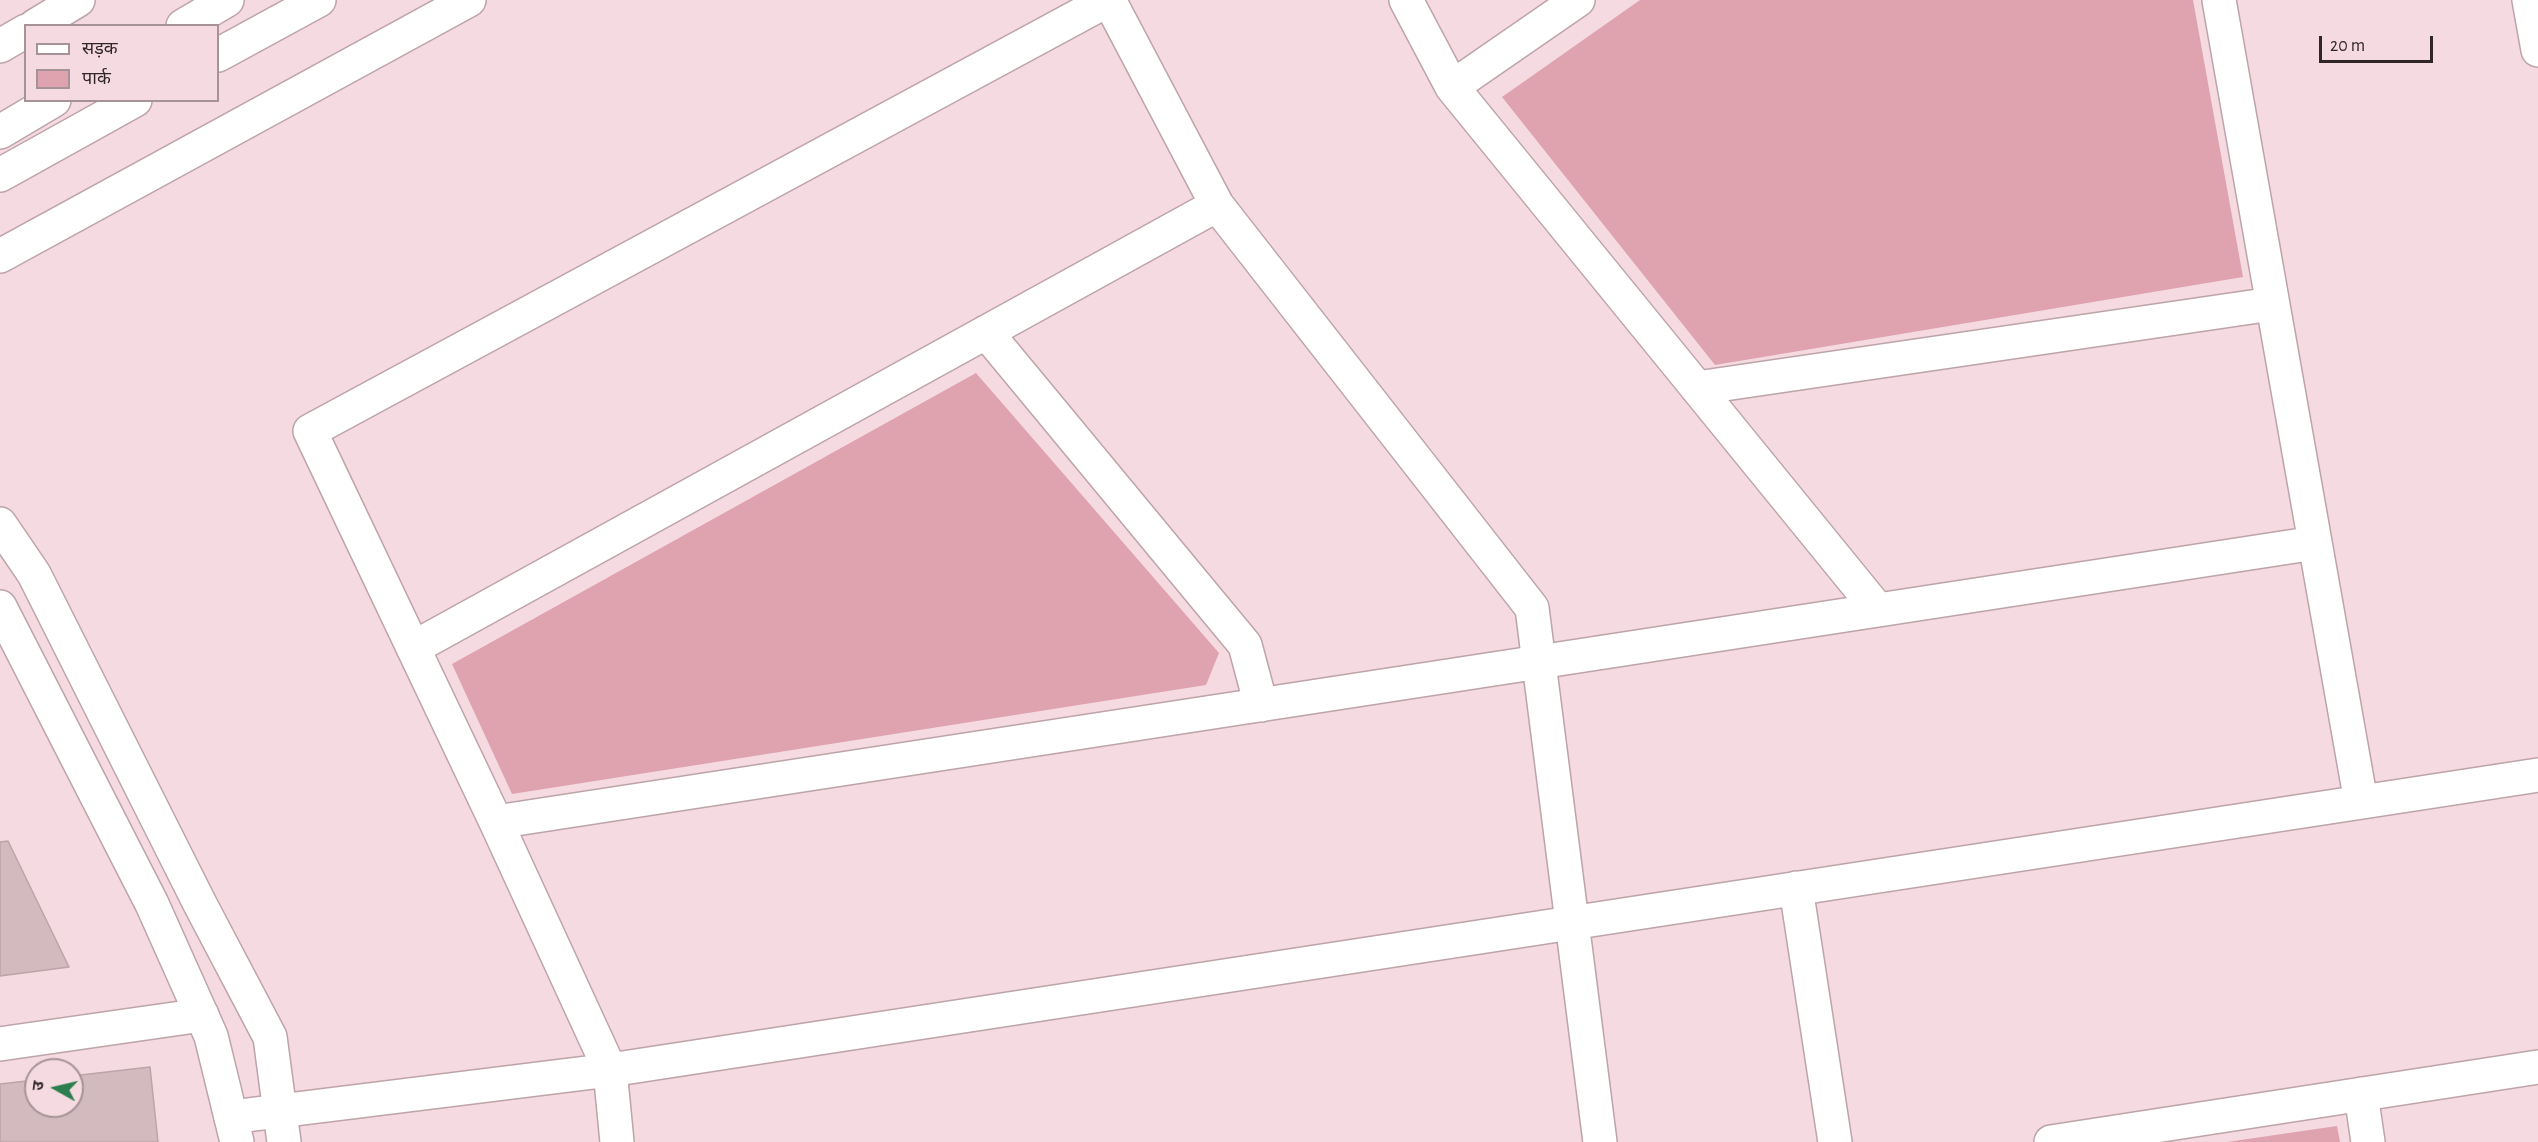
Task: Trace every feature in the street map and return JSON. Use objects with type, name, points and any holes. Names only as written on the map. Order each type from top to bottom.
[{"type":"street","points":[[38,24],[78,0]]},
{"type":"street","points":[[186,24],[227,0]]},
{"type":"street","points":[[219,54],[319,0]]},
{"type":"street","points":[[0,256],[469,0]]},
{"type":"street","points":[[617,1142],[610,1070],[496,822],[310,431],[1109,0],[1217,205],[1532,608],[1600,1142]]},
{"type":"street","points":[[1406,0],[1452,87],[1878,610]]},
{"type":"street","points":[[1452,87],[1578,0]]},
{"type":"street","points":[[2218,0],[2361,801]]},
{"type":"street","points":[[2529,0],[2538,50]]},
{"type":"street","points":[[0,46],[24,32]]},
{"type":"street","points":[[0,132],[51,102]]},
{"type":"street","points":[[0,175],[131,102]]},
{"type":"street","points":[[413,648],[1217,205]]},
{"type":"street","points":[[1697,388],[2272,304]]},
{"type":"street","points":[[986,332],[1245,645],[1261,705]]},
{"type":"street","points":[[0,524],[34,574],[200,904],[270,1037],[284,1142]]},
{"type":"street","points":[[496,822],[2315,543]]},
{"type":"street","points":[[0,607],[152,904],[202,1015],[211,1036],[234,1130],[280,1110],[610,1070],[2538,775]]},
{"type":"street","points":[[1796,888],[1835,1142]]},
{"type":"street","points":[[0,1044],[202,1015]]},
{"type":"street","points":[[2051,1142],[2538,1067]]},
{"type":"street","points":[[2361,1094],[2368,1142]]},
{"type":"green space","points":[[1640,0],[2193,0],[2243,277],[1715,365],[1502,97]]},
{"type":"green space","points":[[976,373],[1219,653],[1206,685],[512,794],[452,664]]},
{"type":"green space","points":[[2337,1126],[2340,1142],[2227,1142]]},
{"type":"building","points":[[8,841],[69,967],[0,976],[0,842]]},
{"type":"building","points":[[150,1067],[158,1142],[0,1142],[0,1084],[24,1081],[24,1118],[84,1118],[84,1075]]}]
